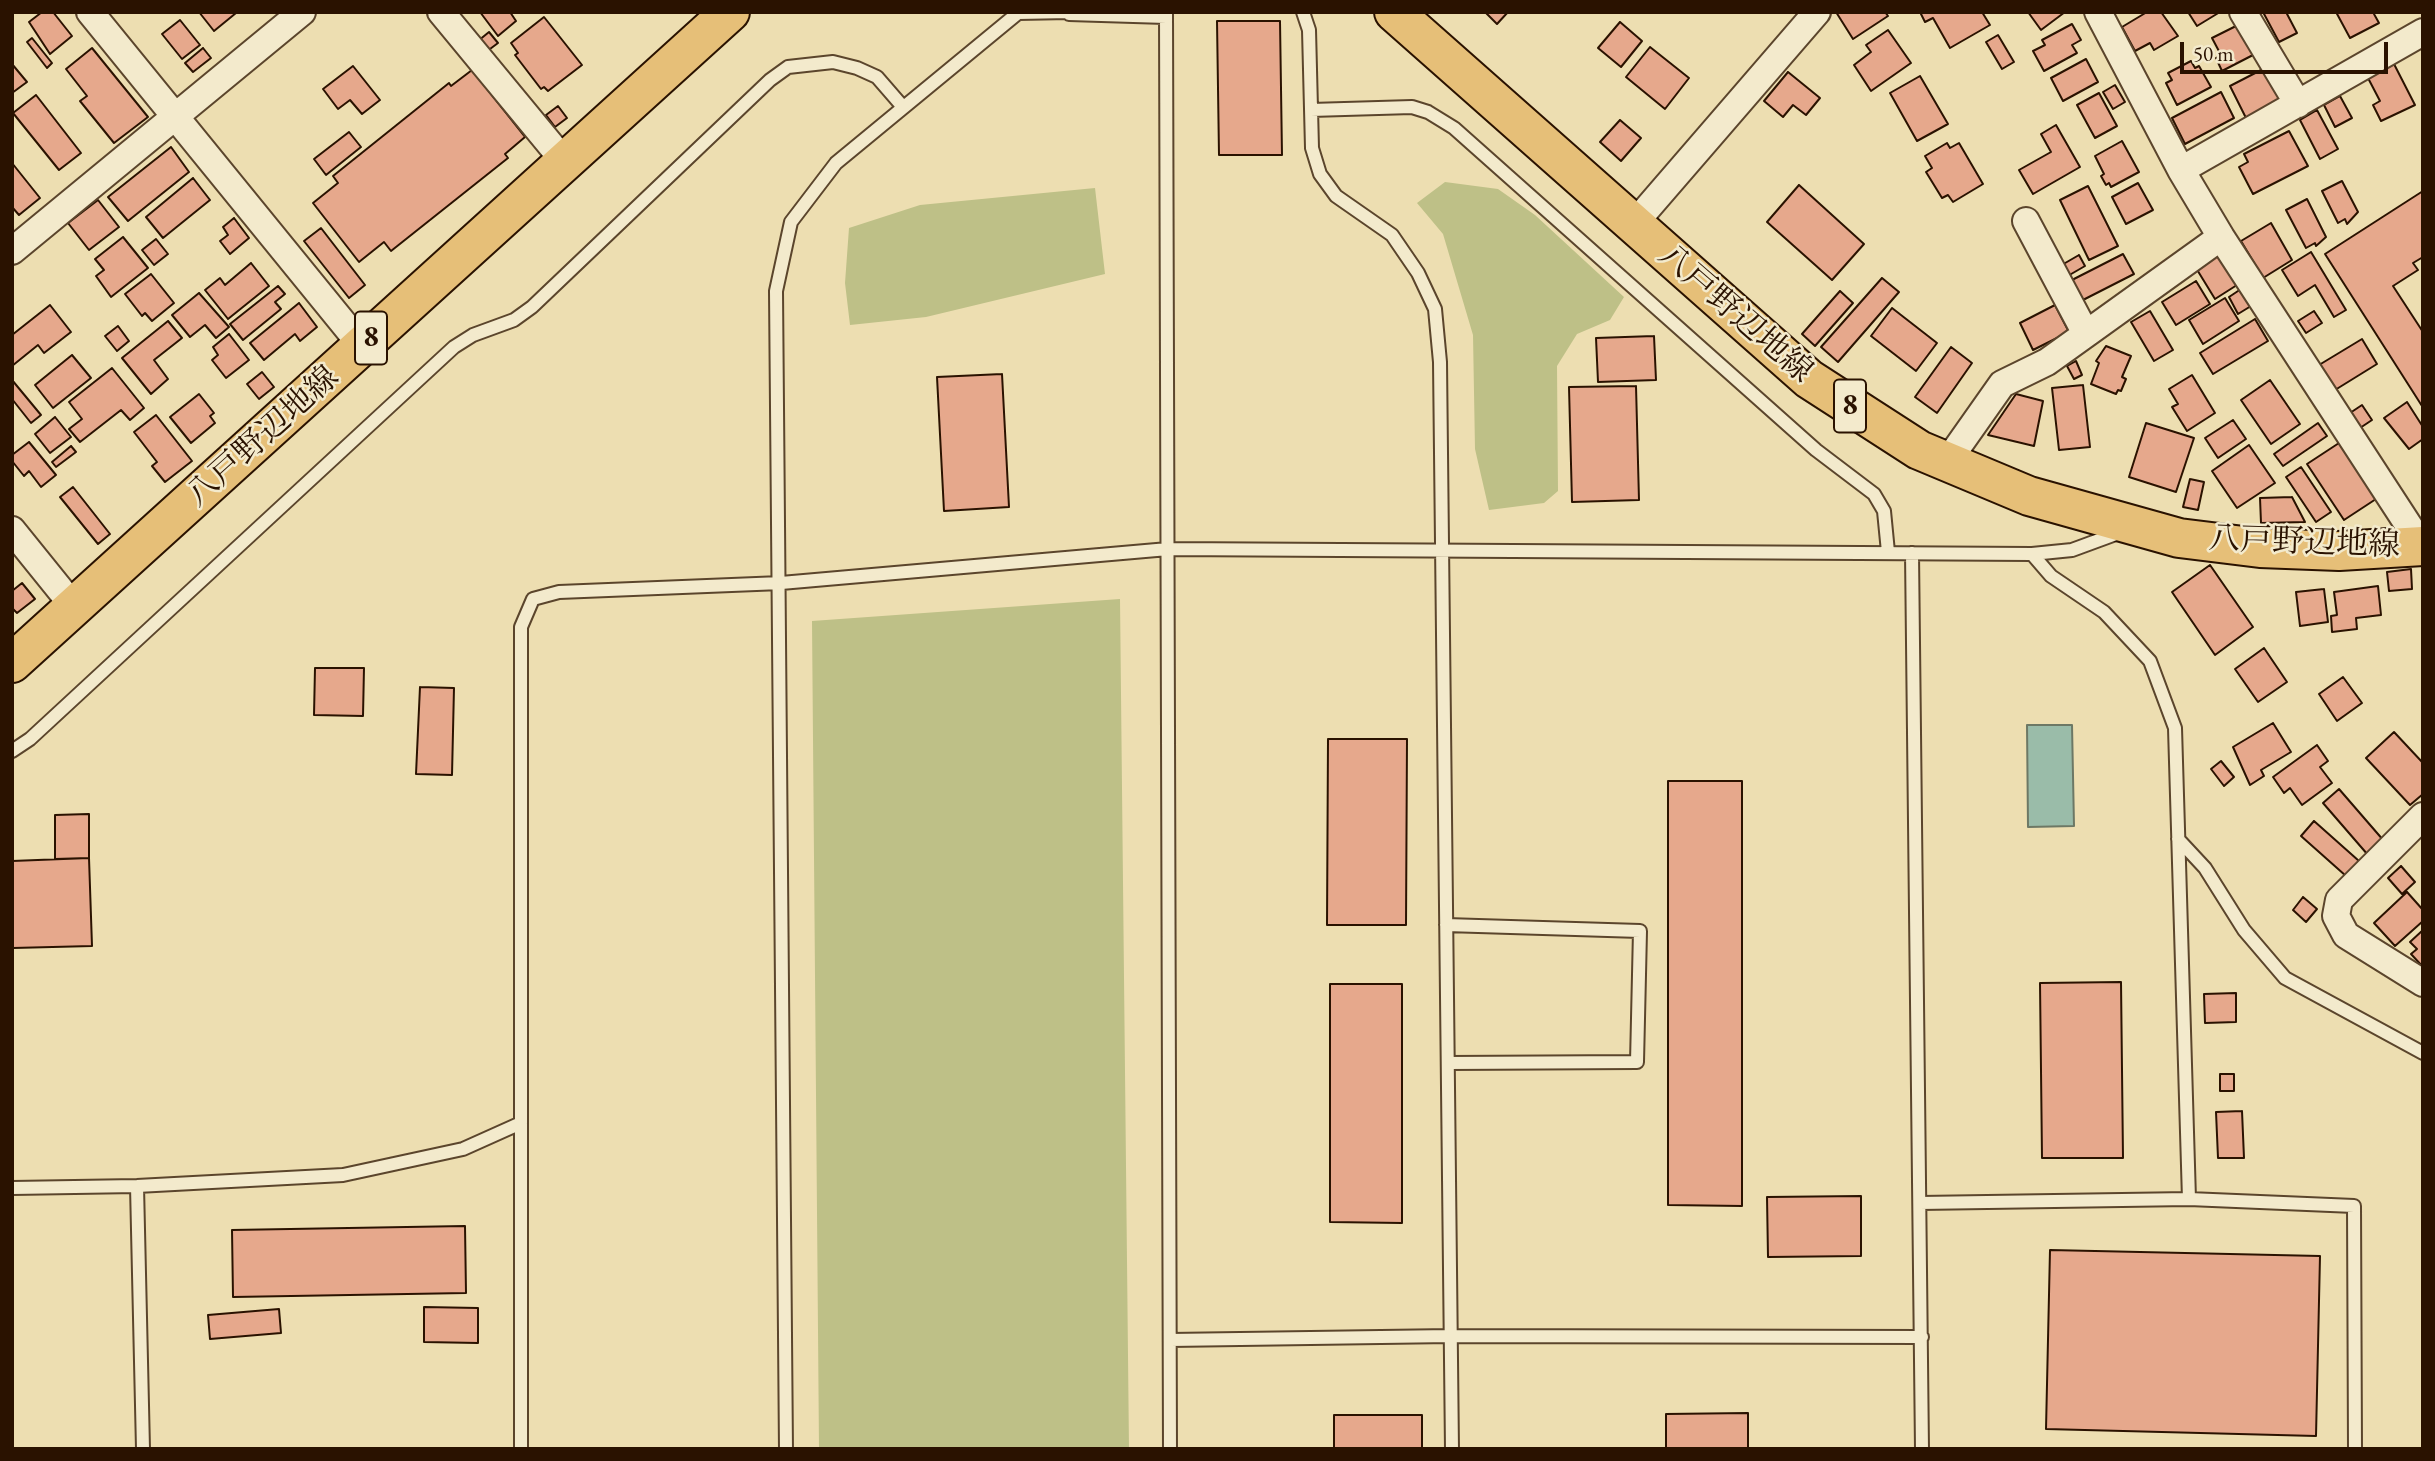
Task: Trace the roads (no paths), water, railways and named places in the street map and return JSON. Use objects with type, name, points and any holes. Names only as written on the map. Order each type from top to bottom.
[{"type":"main road","name":"八戸野辺地線","points":[[12,663],[730,12]]},
{"type":"main road","name":"八戸野辺地線","points":[[1394,12],[1809,379],[1919,450],[2029,496],[2179,538],[2260,548],[2339,551],[2422,546]]},
{"type":"street","points":[[90,12],[362,346]]},
{"type":"street","points":[[12,251],[302,12]]},
{"type":"street","points":[[441,12],[564,161]]},
{"type":"street","points":[[1633,225],[1798,24],[1817,12]]},
{"type":"street","points":[[2098,12],[2181,170],[2221,237],[2422,546]]},
{"type":"street","points":[[2243,12],[2298,104]]},
{"type":"street","points":[[2181,170],[2423,32]]},
{"type":"street","points":[[2026,222],[2086,334]]},
{"type":"street","points":[[1947,462],[2002,384],[2047,362],[2221,237]]},
{"type":"street","points":[[12,530],[75,608]]},
{"type":"street","points":[[2423,816],[2339,900],[2336,916],[2346,935],[2423,984]]},
{"type":"lane","points":[[1303,12],[1309,30],[1312,148],[1320,174],[1336,196],[1392,235],[1418,273],[1434,309],[1440,362],[1451,1449]]},
{"type":"lane","points":[[786,1449],[781,583],[776,291],[791,222],[836,163],[1018,13],[1166,15],[1170,1449]]},
{"type":"lane","points":[[12,751],[40,730],[454,347],[473,335],[514,320],[532,307],[770,80],[788,67],[833,62],[857,68],[877,77],[904,107]]},
{"type":"lane","points":[[1311,110],[1412,107],[1428,112],[1454,128],[1816,450],[1874,494],[1884,510],[1888,552]]},
{"type":"lane","points":[[521,1449],[521,627],[533,599],[559,592],[781,583],[1168,549],[2032,554],[2072,550],[2134,527]]},
{"type":"lane","points":[[1912,553],[1922,1449]]},
{"type":"lane","points":[[2032,554],[2051,576],[2104,612],[2150,661],[2175,729],[2189,1199]]},
{"type":"lane","points":[[2178,839],[2205,868],[2244,930],[2285,978],[2423,1052]]},
{"type":"lane","points":[[1446,925],[1640,931],[1637,1062],[1448,1063]]},
{"type":"lane","points":[[12,1188],[137,1186],[344,1175],[463,1149],[521,1124]]},
{"type":"lane","points":[[137,1186],[143,1449]]},
{"type":"lane","points":[[1920,1203],[2189,1199],[2354,1206],[2355,1449]]},
{"type":"lane","points":[[1170,1340],[1451,1336],[1922,1337]]}]
